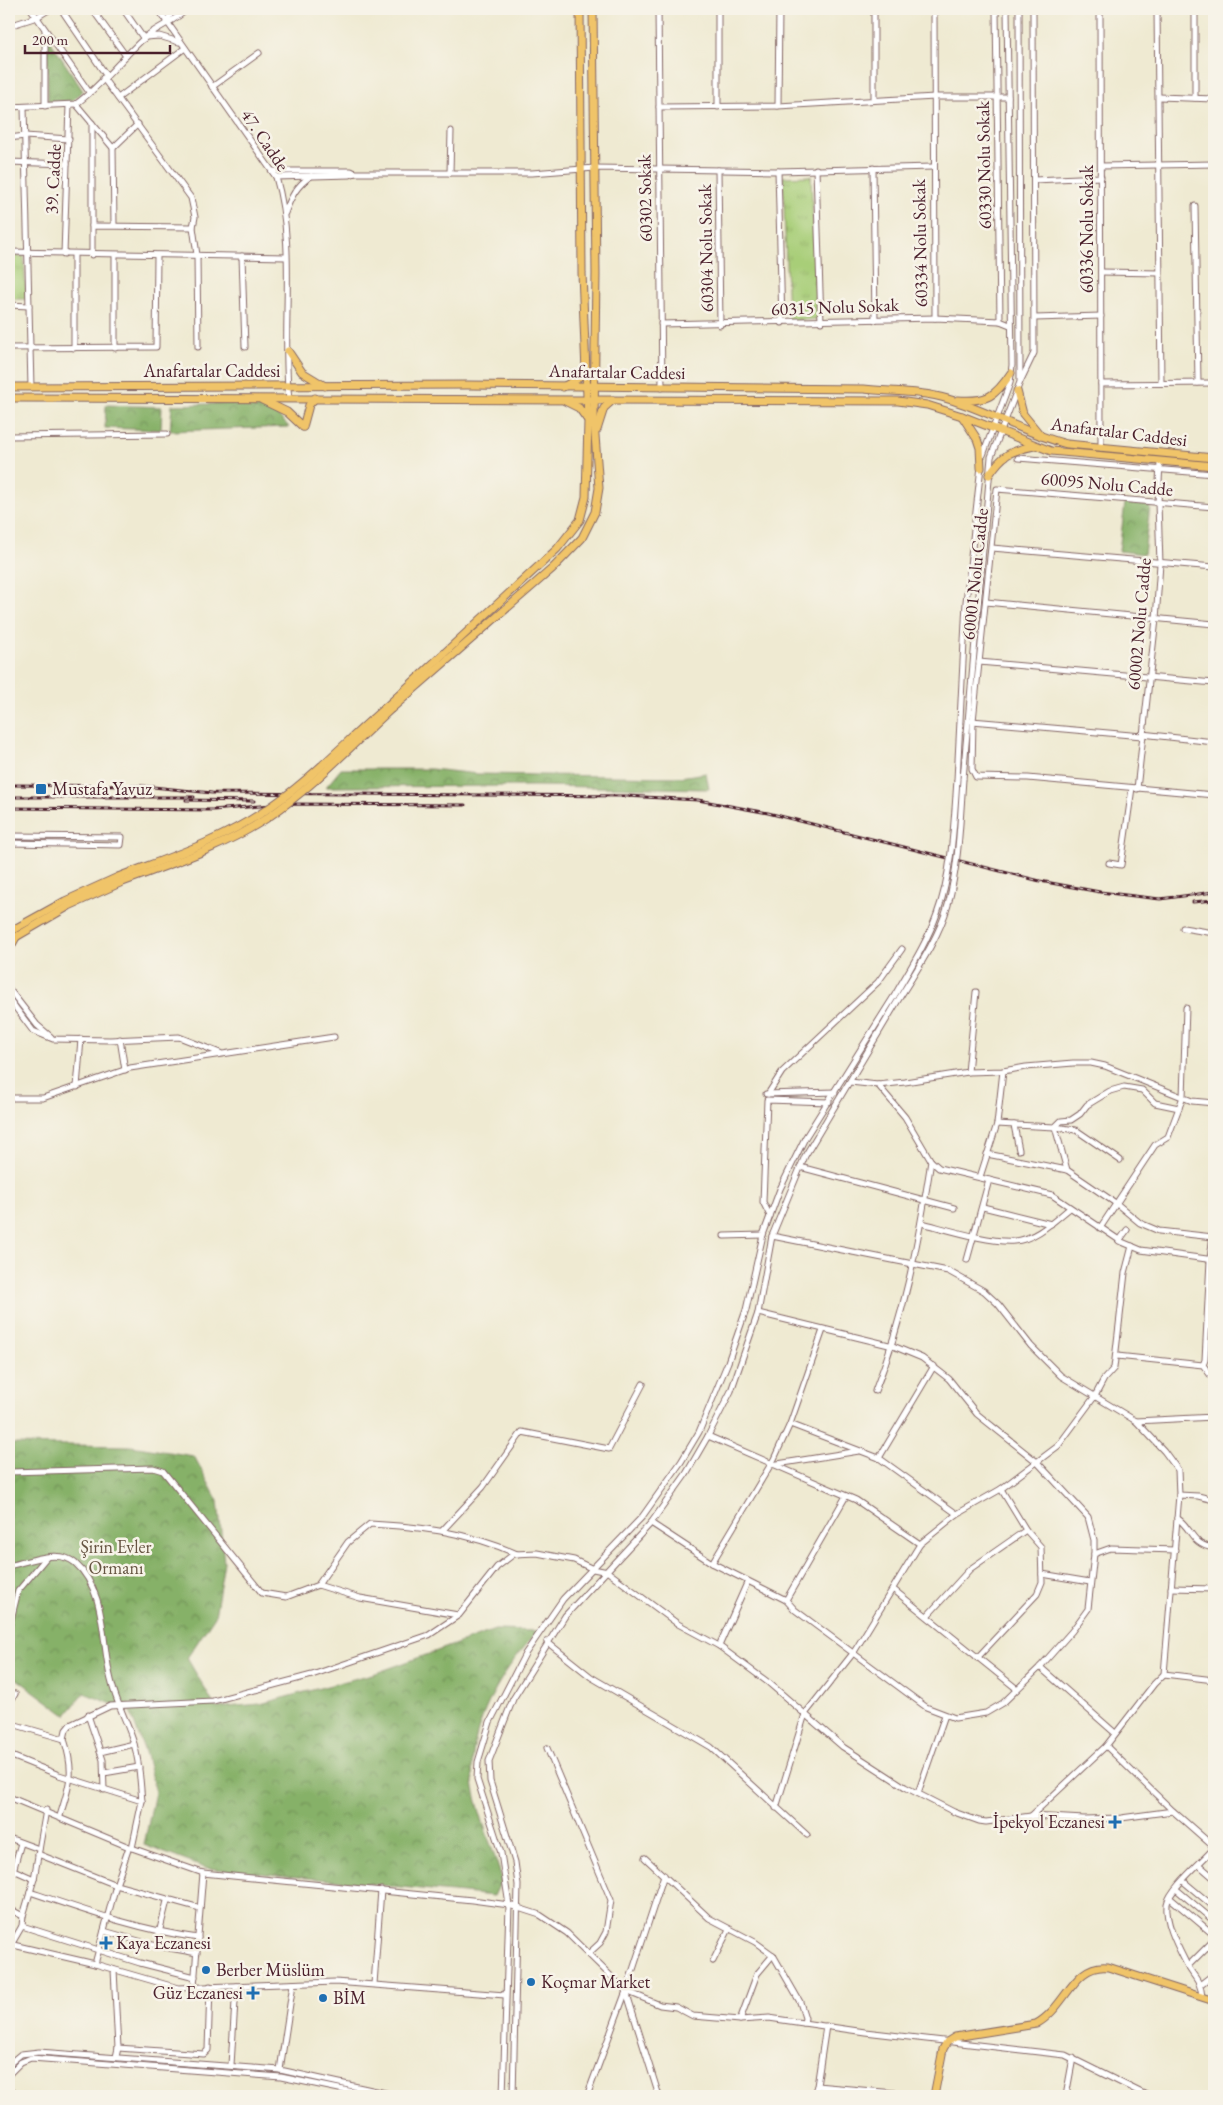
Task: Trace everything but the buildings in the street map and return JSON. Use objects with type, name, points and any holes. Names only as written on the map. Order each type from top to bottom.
[{"type":"highway","points":[[9,2090],[16,2096]]},
{"type":"main road","points":[[9,941],[12,931],[65,901],[199,846],[235,829],[262,813],[553,568],[582,538],[594,512],[599,488],[596,438],[584,371],[580,169],[580,9]]},
{"type":"main road","points":[[389,708],[557,549],[580,520],[586,497],[588,421],[590,399],[594,388],[596,274],[593,9]]},
{"type":"main road","points":[[288,351],[302,372],[326,386]]},
{"type":"main road","points":[[562,387],[577,379],[584,371]]},
{"type":"main road","points":[[950,400],[976,402],[991,397],[998,392],[1011,374]]},
{"type":"main road","name":"Anafartalar Caddesi","points":[[9,387],[326,386],[864,389],[907,394],[927,394],[950,400],[1043,438],[1101,448],[1214,458]]},
{"type":"main road","points":[[1017,391],[1024,414],[1043,438]]},
{"type":"main road","name":"Anafartalar Caddesi","points":[[9,398],[898,401],[927,405],[962,416],[1002,431],[1034,446],[1051,451],[1160,466],[1214,466]]},
{"type":"main road","points":[[262,399],[287,412],[303,427],[309,405],[315,398]]},
{"type":"main road","points":[[560,399],[579,408],[588,421]]},
{"type":"main road","points":[[596,438],[600,416],[604,408],[613,400]]},
{"type":"main road","points":[[962,416],[980,448],[980,468]]},
{"type":"main road","points":[[989,475],[997,463],[1010,451],[1034,446]]},
{"type":"main road","points":[[9,950],[12,931]]},
{"type":"main road","points":[[934,2096],[943,2048],[947,2042],[955,2037],[1036,2024],[1046,2018],[1056,2008],[1082,1973],[1099,1966],[1214,2001]]},
{"type":"street","points":[[31,9],[89,92]]},
{"type":"street","points":[[9,26],[37,17],[50,9]]},
{"type":"street","points":[[61,9],[118,98],[190,198],[195,217],[193,227],[197,255],[198,347]]},
{"type":"street","points":[[92,9],[126,56]]},
{"type":"street","points":[[123,9],[144,38]]},
{"type":"street","name":"47. Cadde","points":[[158,9],[276,177],[282,198],[284,216],[288,386],[290,399]]},
{"type":"street","points":[[166,22],[174,9]]},
{"type":"street","points":[[9,107],[76,104],[144,38],[166,22],[181,16],[187,9]]},
{"type":"street","name":"60302 Sokak","points":[[658,9],[658,169],[662,388]]},
{"type":"street","points":[[718,9],[718,107]]},
{"type":"street","points":[[778,106],[779,9]]},
{"type":"street","points":[[874,9],[874,100]]},
{"type":"street","name":"60334 Nolu Sokak","points":[[934,9],[935,97],[933,167],[935,318]]},
{"type":"street","name":"60330 Nolu Sokak","points":[[996,9],[1000,321]]},
{"type":"street","points":[[960,779],[966,602],[980,468],[992,428],[1005,400],[1011,374],[1007,9]]},
{"type":"street","points":[[1019,9],[1020,382]]},
{"type":"street","points":[[513,2096],[518,1885],[515,1862],[490,1780],[489,1761],[513,1699],[547,1642],[565,1616],[608,1572],[651,1523],[686,1474],[708,1436],[731,1391],[758,1313],[772,1236],[800,1167],[898,995],[938,913],[945,883],[967,721],[991,457],[1020,382],[1034,353],[1033,9]]},
{"type":"street","name":"60336 Nolu Sokak","points":[[1100,9],[1101,448]]},
{"type":"street","points":[[1158,9],[1161,384]]},
{"type":"street","points":[[1195,9],[1195,98]]},
{"type":"street","points":[[45,30],[45,106]]},
{"type":"street","points":[[144,38],[159,36],[181,43]]},
{"type":"street","points":[[118,98],[185,48]]},
{"type":"street","points":[[212,87],[259,53]]},
{"type":"street","points":[[658,107],[778,106],[935,97],[1008,97]]},
{"type":"street","points":[[1159,97],[1214,99]]},
{"type":"street","points":[[76,104],[113,148],[114,225]]},
{"type":"street","name":"39. Cadde","points":[[64,254],[69,105]]},
{"type":"street","points":[[24,107],[31,387]]},
{"type":"street","points":[[92,123],[92,255]]},
{"type":"street","points":[[113,148],[138,124]]},
{"type":"street","points":[[450,174],[451,131]]},
{"type":"street","points":[[9,138],[25,136],[69,140]]},
{"type":"street","points":[[9,162],[67,164]]},
{"type":"street","points":[[1101,166],[1214,164]]},
{"type":"street","points":[[272,171],[450,174],[595,168],[778,171],[933,167]]},
{"type":"street","points":[[873,168],[876,320]]},
{"type":"street","points":[[816,169],[822,322]]},
{"type":"street","name":"60304 Nolu Sokak","points":[[718,170],[720,325]]},
{"type":"street","points":[[778,171],[782,322]]},
{"type":"street","points":[[276,177],[350,176],[355,173]]},
{"type":"street","points":[[284,216],[292,195],[300,184],[311,176]]},
{"type":"street","points":[[1034,180],[1101,177]]},
{"type":"street","points":[[1195,206],[1198,383]]},
{"type":"street","points":[[92,226],[193,227]]},
{"type":"street","points":[[9,252],[92,255],[286,257]]},
{"type":"street","points":[[74,254],[74,348]]},
{"type":"street","points":[[115,255],[115,348]]},
{"type":"street","points":[[9,348],[156,346],[157,256]]},
{"type":"street","points":[[242,256],[245,347]]},
{"type":"street","points":[[1101,272],[1160,273]]},
{"type":"street","points":[[9,305],[29,306]]},
{"type":"street","points":[[1035,318],[1101,316]]},
{"type":"street","name":"60315 Nolu Sokak","points":[[661,324],[720,325],[935,318],[1000,321],[1010,325]]},
{"type":"street","points":[[1101,384],[1214,383]]},
{"type":"street","points":[[9,436],[167,434]]},
{"type":"street","points":[[1018,458],[1160,466],[1214,474]]},
{"type":"street","name":"60002 Nolu Cadde","points":[[1109,863],[1121,865],[1142,735],[1156,619],[1160,564],[1158,503],[1160,466]]},
{"type":"street","name":"60095 Nolu Cadde","points":[[997,488],[1214,507]]},
{"type":"street","name":"60001 Nolu Cadde","points":[[997,488],[979,662],[972,769],[976,777],[1028,778],[1134,788]]},
{"type":"street","points":[[992,548],[1160,564],[1214,567]]},
{"type":"street","points":[[986,602],[1214,624]]},
{"type":"street","points":[[979,662],[1214,683]]},
{"type":"street","points":[[967,721],[1214,742]]},
{"type":"street","points":[[1134,788],[1214,795]]},
{"type":"street","points":[[9,836],[122,838],[121,845],[9,843]]},
{"type":"street","points":[[1183,928],[1214,933]]},
{"type":"street","points":[[835,1092],[766,1094],[782,1072],[878,982],[902,950]]},
{"type":"street","points":[[9,988],[37,1026],[53,1039]]},
{"type":"street","points":[[968,1072],[976,992]]},
{"type":"street","points":[[503,2096],[508,1905],[501,1853],[477,1779],[478,1762],[490,1722],[525,1654],[563,1599],[642,1517],[681,1462],[699,1432],[728,1362],[746,1310],[762,1235],[805,1138],[898,995]]},
{"type":"street","points":[[9,999],[33,1031],[53,1039],[179,1037],[221,1053]]},
{"type":"street","points":[[1100,1228],[1155,1145],[1168,1137],[1183,1097],[1186,1008]]},
{"type":"street","points":[[9,1098],[43,1098],[125,1070],[221,1053],[334,1037]]},
{"type":"street","points":[[77,1087],[82,1039]]},
{"type":"street","points":[[120,1039],[125,1070]]},
{"type":"street","points":[[850,1082],[878,1084],[968,1072],[1003,1071],[1026,1067],[1091,1063],[1105,1066],[1192,1101],[1214,1103]]},
{"type":"street","points":[[980,1177],[997,1124],[1003,1071]]},
{"type":"street","points":[[878,1084],[905,1117],[931,1161],[939,1168],[1052,1195],[1119,1240],[1141,1250],[1212,1260]]},
{"type":"street","points":[[1055,1127],[1061,1121],[1071,1120],[1080,1114],[1087,1105],[1110,1091],[1124,1087],[1142,1090],[1155,1103],[1179,1108]]},
{"type":"street","points":[[770,1216],[763,1202],[766,1100],[830,1102]]},
{"type":"street","points":[[997,1124],[1076,1130],[1120,1160]]},
{"type":"street","points":[[1014,1125],[1019,1150]]},
{"type":"street","points":[[1055,1127],[1066,1170]]},
{"type":"street","points":[[987,1154],[1066,1170],[1117,1204],[1140,1223],[1159,1231],[1213,1237]]},
{"type":"street","points":[[874,1391],[893,1346],[922,1223],[931,1161]]},
{"type":"street","points":[[800,1167],[925,1202],[954,1208]]},
{"type":"street","points":[[967,1260],[989,1180]]},
{"type":"street","points":[[983,1207],[1051,1224]]},
{"type":"street","points":[[922,1223],[974,1236],[1014,1241],[1030,1236],[1051,1224],[1070,1208]]},
{"type":"street","points":[[1203,1365],[1211,1314],[1214,1224]]},
{"type":"street","points":[[1119,1240],[1127,1230]]},
{"type":"street","points":[[724,1236],[762,1235]]},
{"type":"street","points":[[772,1236],[948,1272],[984,1292],[998,1304],[1031,1346],[1061,1376],[1136,1421],[1164,1451],[1178,1470],[1179,1495],[1164,1674],[1154,1684],[1106,1746],[1031,1816]]},
{"type":"street","points":[[776,1808],[805,1714],[854,1652],[894,1590],[920,1544],[957,1514],[1001,1489],[1058,1446],[1095,1396],[1104,1379],[1114,1368],[1125,1273],[1132,1246]]},
{"type":"street","points":[[651,1523],[712,1563],[786,1600],[795,1610],[926,1707],[955,1718],[986,1714],[1003,1703],[1040,1667],[1072,1631],[1088,1609],[1094,1554],[1092,1529],[1088,1517],[1037,1462],[977,1414],[949,1379],[922,1358],[893,1346],[758,1313]]},
{"type":"street","points":[[712,1563],[770,1465],[790,1424],[823,1330]]},
{"type":"street","points":[[1116,1356],[1203,1365],[1214,1380]]},
{"type":"street","points":[[879,1458],[934,1366]]},
{"type":"street","points":[[442,1531],[483,1487],[522,1432],[609,1449],[643,1384]]},
{"type":"street","points":[[1136,1421],[1214,1417]]},
{"type":"street","points":[[790,1424],[879,1458],[957,1514]]},
{"type":"street","points":[[708,1436],[770,1465],[846,1496],[866,1507],[920,1544]]},
{"type":"street","points":[[770,1465],[860,1451]]},
{"type":"street","points":[[9,1472],[136,1468],[153,1468],[163,1471],[262,1593],[286,1597],[318,1585],[348,1542],[370,1524],[427,1527],[488,1541],[517,1554],[552,1555],[574,1560],[593,1569],[608,1572],[678,1624],[719,1646],[769,1683],[843,1747],[870,1766],[954,1812],[978,1821],[1031,1816],[1084,1819],[1120,1818],[1173,1811]]},
{"type":"street","points":[[977,1658],[1037,1594],[1042,1574],[1041,1547],[1026,1530],[1001,1489]]},
{"type":"street","points":[[1179,1495],[1205,1497],[1214,1500]]},
{"type":"street","points":[[786,1600],[846,1496]]},
{"type":"street","points":[[1177,1518],[1195,1541],[1205,1547],[1214,1548]]},
{"type":"street","points":[[928,1615],[970,1569],[1026,1530]]},
{"type":"street","points":[[1094,1554],[1111,1548],[1175,1550]]},
{"type":"street","points":[[60,1816],[72,1779],[71,1760],[64,1739],[66,1730],[88,1715],[101,1708],[118,1705],[213,1701],[312,1674],[429,1635],[459,1615],[497,1567],[517,1554]]},
{"type":"street","points":[[9,1566],[56,1556],[74,1562],[92,1586],[99,1611],[110,1678],[118,1705],[134,1744],[139,1767],[142,1801],[131,1847],[116,1885],[95,1964]]},
{"type":"street","points":[[9,1628],[18,1591],[46,1557]]},
{"type":"street","points":[[1042,1574],[1090,1582]]},
{"type":"street","points":[[719,1646],[747,1582]]},
{"type":"street","points":[[318,1585],[360,1598],[459,1615]]},
{"type":"street","points":[[1172,1588],[1214,1589]]},
{"type":"street","points":[[894,1590],[928,1615],[1016,1689]]},
{"type":"street","points":[[547,1642],[592,1677],[711,1747],[807,1835]]},
{"type":"street","points":[[1040,1667],[1116,1733]]},
{"type":"street","points":[[1164,1674],[1214,1680]]},
{"type":"street","points":[[9,1704],[15,1694]]},
{"type":"street","points":[[918,1793],[945,1714]]},
{"type":"street","points":[[88,1715],[100,1752],[104,1773],[104,1790]]},
{"type":"street","points":[[9,1723],[64,1739]]},
{"type":"street","points":[[100,1752],[134,1744]]},
{"type":"street","points":[[1106,1746],[1173,1811],[1214,1847],[1176,1889],[1168,1903],[1167,1912],[1174,1939],[1188,1966],[1201,1984],[1202,1997]]},
{"type":"street","points":[[547,1748],[611,1900],[606,1932],[600,1943],[588,1954]]},
{"type":"street","points":[[9,1755],[72,1779],[142,1801]]},
{"type":"street","points":[[104,1773],[139,1767]]},
{"type":"street","points":[[9,1796],[131,1847],[203,1873],[380,1890],[508,1905],[540,1915],[567,1933],[626,1991],[660,2005],[676,2007],[693,2016],[740,2020],[769,2018],[947,2042],[1040,2051],[1073,2058],[1148,2096]]},
{"type":"street","points":[[46,1810],[34,1879],[23,1916],[22,1926],[10,1944],[95,1964],[178,1988],[335,1982],[505,1995]]},
{"type":"street","points":[[9,1838],[116,1885],[168,1901],[200,1908]]},
{"type":"street","points":[[21,1843],[11,1869],[34,1879]]},
{"type":"street","points":[[645,1858],[680,1893],[709,1918],[756,1942],[773,1955],[800,2002],[805,2018],[804,2023]]},
{"type":"street","points":[[1199,1865],[1214,1878]]},
{"type":"street","points":[[194,1986],[203,1873]]},
{"type":"street","points":[[587,2096],[626,1991],[664,1875]]},
{"type":"street","points":[[1183,1881],[1214,1907]]},
{"type":"street","points":[[1176,1889],[1214,1921]]},
{"type":"street","points":[[374,1984],[380,1890]]},
{"type":"street","points":[[30,1892],[159,1933],[198,1938]]},
{"type":"street","points":[[1170,1898],[1214,1935]]},
{"type":"street","points":[[159,1933],[168,1901]]},
{"type":"street","points":[[9,1909],[23,1916]]},
{"type":"street","points":[[22,1926],[140,1963],[196,1977]]},
{"type":"street","points":[[713,1961],[729,1929]]},
{"type":"street","points":[[104,1930],[153,1945],[197,1953]]},
{"type":"street","points":[[1188,1966],[1214,1940]]},
{"type":"street","points":[[740,2020],[757,1974],[773,1955]]},
{"type":"street","points":[[114,1970],[118,2048],[116,2057]]},
{"type":"street","points":[[1201,1984],[1213,1976]]},
{"type":"street","points":[[280,2070],[293,1984]]},
{"type":"street","points":[[118,2048],[204,2054],[208,2050],[210,1986]]},
{"type":"street","points":[[231,2065],[236,1986]]},
{"type":"street","points":[[626,1991],[659,2096]]},
{"type":"street","points":[[813,2096],[817,2086],[826,2026]]},
{"type":"street","points":[[9,2064],[21,2054],[39,2052],[231,2065],[280,2070],[399,2096]]},
{"type":"street","points":[[9,2074],[21,2062],[31,2058],[281,2077],[372,2096]]},
{"type":"street","points":[[1066,2096],[1073,2058]]},
{"type":"street","points":[[817,2086],[928,2096]]},
{"type":"street","points":[[1132,2096],[1134,2089]]},
{"type":"green space","points":[[47,36],[83,91],[72,101],[48,101]]},
{"type":"green space","points":[[811,176],[817,319],[788,321],[783,177]]},
{"type":"green space","points":[[9,256],[24,256],[26,299],[9,299]]},
{"type":"green space","points":[[248,403],[271,411],[289,427],[170,431],[172,405]]},
{"type":"green space","points":[[106,405],[162,407],[161,430],[105,428]]},
{"type":"green space","points":[[1125,503],[1150,506],[1144,554],[1119,551]]},
{"type":"green space","points":[[341,769],[431,769],[478,774],[680,777],[706,773],[709,789],[537,786],[326,787]]},
{"type":"green space","name":"Şirin Evler Ormanı","points":[[9,1444],[131,1446],[194,1456],[218,1501],[224,1562],[215,1616],[187,1658],[216,1708],[260,1704],[376,1673],[495,1630],[539,1631],[525,1646],[499,1682],[488,1703],[474,1745],[472,1767],[474,1788],[483,1823],[502,1879],[494,1896],[205,1868],[144,1845],[155,1792],[146,1755],[130,1711],[84,1693],[66,1715],[9,1673]]},
{"type":"waterway","points":[[232,2096],[248,2093],[268,2096]]},
{"type":"railway","points":[[9,785],[143,786],[212,793],[626,796],[698,800],[768,813],[1040,881],[1100,892],[1160,899],[1214,892]]},
{"type":"railway","points":[[9,797],[194,797]]},
{"type":"railway","points":[[186,800],[254,801]]},
{"type":"railway","points":[[9,808],[213,810],[284,804],[465,805]]},
{"type":"railway","points":[[1193,902],[1214,900]]},
{"type":"place","name":"Mustafa Yavuz","points":[[41,789]]},
{"type":"place","name":"İpekyol Eczanesi","points":[[1115,1822]]},
{"type":"place","name":"Kaya Eczanesi","points":[[106,1943]]},
{"type":"place","name":"Berber Müslüm","points":[[206,1970]]},
{"type":"place","name":"Koçmar Market","points":[[531,1982]]},
{"type":"place","name":"Güz Eczanesi","points":[[253,1993]]},
{"type":"place","name":"BİM","points":[[323,1998]]}]
